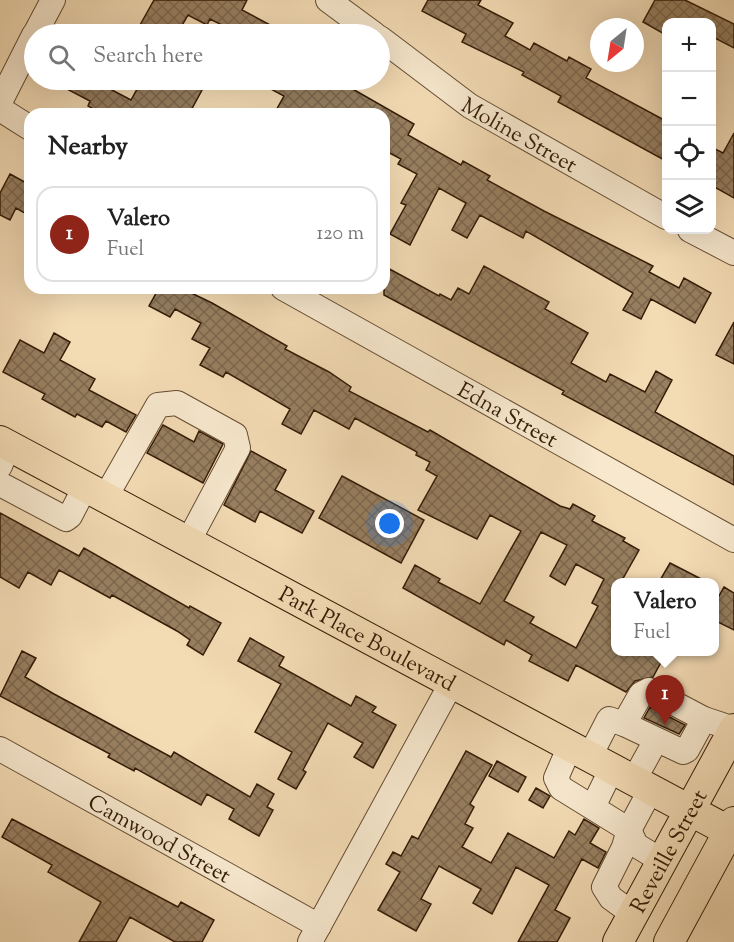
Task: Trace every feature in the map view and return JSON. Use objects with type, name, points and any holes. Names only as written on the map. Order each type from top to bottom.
[{"type":"main road","name":"Park Place Boulevard","points":[[3,451],[50,468],[690,811],[732,829]]},
{"type":"main road","name":"Reveille Street","points":[[618,942],[734,729]]},
{"type":"main road","name":"Reveille Street","points":[[674,940],[732,829]]},
{"type":"street","points":[[40,24],[52,0]]},
{"type":"street","points":[[328,0],[360,24]]},
{"type":"street","name":"Moline Street","points":[[390,46],[470,106],[662,215]]},
{"type":"street","points":[[0,102],[24,56]]},
{"type":"street","points":[[0,109],[24,124]]},
{"type":"street","points":[[698,234],[734,253]]},
{"type":"street","name":"Edna Street","points":[[294,294],[734,540]]},
{"type":"street","points":[[0,484],[66,519],[95,492],[158,405],[177,403],[235,435],[238,448],[188,542]]},
{"type":"street","points":[[33,502],[50,468]]},
{"type":"street","points":[[315,934],[451,684]]},
{"type":"street","points":[[624,724],[640,694],[649,690],[704,719],[734,729]]},
{"type":"street","points":[[662,861],[636,845],[629,830],[611,768],[609,719],[683,752],[687,750],[704,719]]},
{"type":"street","points":[[629,830],[561,788],[556,778],[611,768],[656,740]]},
{"type":"street","name":"Camwood Street","points":[[0,749],[315,934]]},
{"type":"street","points":[[593,807],[611,768]]},
{"type":"street","points":[[629,830],[624,847],[604,887],[611,898],[633,914]]},
{"type":"building","points":[[154,0],[247,0],[242,10],[268,24],[220,24],[210,19],[205,24],[188,15],[183,24],[141,24]]},
{"type":"building","points":[[428,0],[481,0],[478,5],[513,23],[505,36],[530,50],[534,43],[567,61],[569,57],[590,68],[586,78],[662,119],[662,159],[558,102],[561,96],[522,75],[524,72],[462,42],[466,34],[422,11]]},
{"type":"building","points":[[655,0],[685,0],[734,24],[734,48],[716,39],[716,18],[662,18],[662,33],[644,23]]},
{"type":"building","points":[[69,90],[112,90],[131,100],[136,90],[202,90],[192,108],[92,108],[88,106],[90,101]]},
{"type":"building","points":[[273,90],[354,90],[386,108],[277,108],[284,96]]},
{"type":"building","points":[[390,110],[414,124],[408,135],[461,165],[463,161],[490,176],[487,180],[653,266],[649,272],[679,288],[684,278],[711,293],[695,323],[651,299],[641,319],[623,310],[633,293],[526,231],[523,238],[480,215],[467,238],[452,230],[466,203],[439,188],[410,245],[390,234],[406,205],[401,203],[417,174],[398,164],[401,159],[390,153]]},
{"type":"building","points":[[734,133],[734,198],[716,188],[716,150],[723,153]]},
{"type":"building","points":[[10,174],[24,182],[24,213],[16,208],[10,220],[0,215],[0,193]]},
{"type":"building","points":[[484,266],[549,302],[545,309],[588,333],[571,363],[606,382],[610,374],[645,392],[656,371],[672,380],[655,412],[734,456],[734,485],[562,394],[564,391],[384,295],[390,294],[390,269],[439,296],[440,294],[451,300],[458,288],[469,294]]},
{"type":"building","points":[[156,294],[193,294],[212,303],[287,346],[285,349],[329,372],[351,387],[349,391],[428,432],[430,430],[560,506],[570,509],[573,504],[595,516],[592,521],[625,538],[623,541],[639,550],[623,578],[611,578],[611,656],[664,656],[653,677],[635,681],[626,692],[576,665],[568,681],[529,661],[532,655],[506,640],[504,645],[403,588],[415,565],[440,579],[438,582],[480,604],[521,531],[490,515],[477,539],[418,510],[437,476],[426,470],[430,462],[416,455],[417,452],[355,418],[349,429],[314,410],[301,434],[282,424],[290,409],[226,372],[223,377],[200,365],[210,348],[192,339],[201,323],[175,309],[170,317],[149,306]],"holes":[[[541,532],[567,545],[550,576],[565,585],[576,564],[604,579],[592,603],[598,606],[576,648],[530,623],[534,617],[504,601]]]},
{"type":"building","points":[[734,322],[734,364],[716,355]]},
{"type":"building","points":[[54,333],[70,342],[60,360],[95,379],[89,390],[136,415],[126,432],[106,421],[102,427],[77,414],[75,417],[42,399],[45,394],[3,372],[20,340],[44,353]]},
{"type":"building","points":[[163,425],[194,442],[199,431],[223,444],[203,483],[147,453]]},
{"type":"building","points":[[251,451],[286,470],[275,490],[314,511],[302,533],[260,511],[255,522],[224,505]]},
{"type":"building","points":[[342,476],[424,520],[401,563],[319,518]]},
{"type":"building","points":[[0,513],[79,556],[84,548],[189,608],[190,606],[221,623],[203,655],[187,645],[190,640],[177,631],[112,595],[110,598],[59,570],[51,585],[28,572],[19,588],[0,577]]},
{"type":"building","points":[[670,563],[699,578],[661,578]]},
{"type":"building","points":[[724,587],[734,593],[734,630],[719,622],[719,596]]},
{"type":"building","points":[[250,638],[284,657],[279,666],[351,706],[356,696],[376,707],[372,712],[396,725],[373,768],[354,757],[363,743],[328,723],[303,770],[306,772],[296,789],[278,779],[292,752],[255,732],[281,684],[238,661]]},
{"type":"building","points":[[22,651],[36,658],[25,677],[54,694],[171,757],[174,752],[250,797],[257,784],[274,794],[267,807],[273,810],[259,836],[229,819],[234,809],[207,794],[201,805],[135,768],[134,771],[108,757],[110,754],[0,696]]},
{"type":"building","points":[[650,707],[685,725],[679,734],[644,718]]},
{"type":"building","points":[[466,751],[492,765],[470,804],[474,807],[465,824],[473,828],[462,847],[491,863],[508,833],[554,858],[569,831],[575,835],[584,819],[599,828],[590,843],[606,852],[598,868],[582,859],[555,910],[570,918],[557,942],[518,942],[549,885],[516,867],[492,914],[473,903],[481,889],[439,866],[421,899],[431,904],[416,931],[378,910],[400,872],[386,864],[393,852],[401,856],[412,836],[418,839]]},
{"type":"building","points":[[497,761],[526,777],[518,792],[489,776]]},
{"type":"building","points":[[536,788],[550,796],[543,808],[529,800]]},
{"type":"building","points":[[12,819],[178,907],[181,902],[214,920],[202,942],[175,942],[130,917],[116,942],[79,942],[101,902],[48,872],[52,865],[2,837]]},
{"type":"place","name":"Valero","points":[[665,725]]}]
